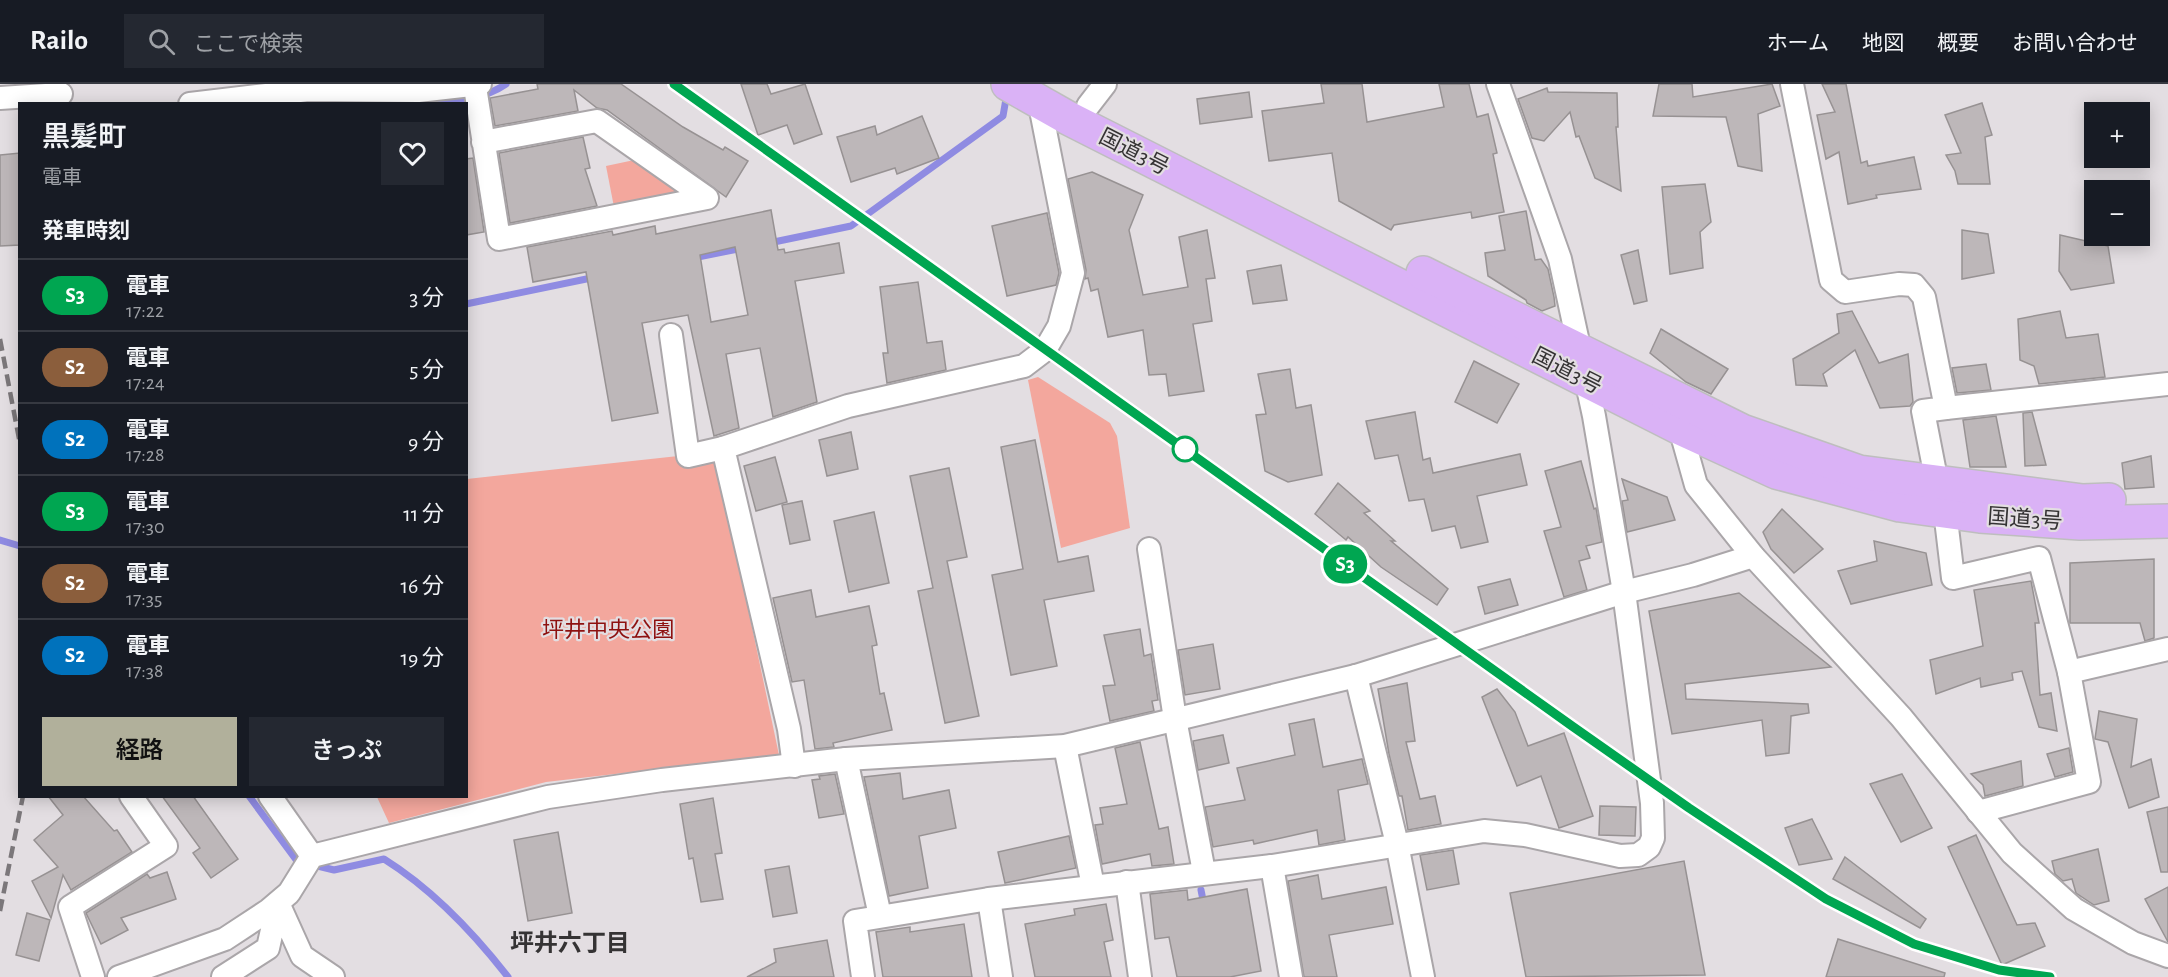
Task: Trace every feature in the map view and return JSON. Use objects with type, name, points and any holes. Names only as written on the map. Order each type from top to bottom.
[{"type":"highway","name":"国道3号","points":[[1008,84],[1044,92],[1097,95],[1581,364],[1680,428],[1776,472],[1900,505],[1941,497],[2083,501],[2168,498]]},
{"type":"highway","name":"国道3号","points":[[1044,92],[1068,118],[1581,364],[1635,378],[1742,431],[1859,472],[1941,497],[1980,516],[2080,523],[2168,521]]},
{"type":"street","points":[[863,977],[855,921],[880,916],[989,899],[1204,872],[1272,866],[1484,831],[1525,835],[1620,856],[1638,855],[1649,847],[1653,838],[1652,803],[1624,592],[1594,416],[1560,259],[1498,84]]},
{"type":"street","points":[[1792,84],[1831,280],[1845,292],[1899,284],[1914,285],[1924,297],[1946,408]]},
{"type":"street","points":[[196,102],[229,91],[477,92],[483,142],[499,239],[707,198],[597,121],[483,142]]},
{"type":"street","points":[[671,335],[688,456],[723,448],[848,406],[1024,366],[1045,350],[1059,326],[1073,273],[1044,92]]},
{"type":"street","points":[[0,98],[61,94]]},
{"type":"street","points":[[1635,378],[1680,428],[1696,485],[1753,556],[1901,717],[2012,853],[2074,909],[2133,943],[2168,956]]},
{"type":"street","points":[[1978,812],[2089,782],[2069,672],[2039,558],[1953,578],[1941,497],[1923,411],[2168,384]]},
{"type":"street","points":[[723,448],[789,729],[794,766]]},
{"type":"street","points":[[1149,549],[1175,719],[1204,872]]},
{"type":"street","points":[[223,977],[268,948],[284,898],[312,856],[548,797],[662,780],[846,759],[1065,746],[1356,676],[1624,592],[1693,576],[1753,556]]},
{"type":"street","points":[[2069,672],[2168,649]]},
{"type":"street","points":[[1356,676],[1397,844],[1423,977]]},
{"type":"street","points":[[1065,746],[1093,886]]},
{"type":"street","points":[[846,759],[880,916]]},
{"type":"street","points":[[93,977],[70,907],[166,846],[132,798]]},
{"type":"street","points":[[271,798],[312,856]]},
{"type":"street","points":[[1272,866],[1291,977]]},
{"type":"street","points":[[1127,882],[1140,977]]},
{"type":"street","points":[[119,977],[225,939],[284,898]]},
{"type":"street","points":[[284,898],[302,956],[333,977]]},
{"type":"street","points":[[989,899],[1001,977]]},
{"type":"green space","points":[[639,159],[677,185],[675,196],[614,207],[606,166]]},
{"type":"green space","points":[[1038,377],[1110,423],[1117,436],[1130,528],[1061,548],[1028,380]]},
{"type":"green space","name":"坪井中央公園","points":[[715,452],[779,755],[546,782],[389,823],[377,798],[468,798],[468,479]]},
{"type":"building","points":[[537,84],[621,84],[683,127],[723,150],[725,147],[748,161],[726,197],[607,110],[597,108],[574,90],[578,111],[495,126],[490,98],[538,89]]},
{"type":"building","points":[[741,84],[767,84],[771,94],[805,84],[822,134],[794,144],[787,125],[758,135]]},
{"type":"building","points":[[1321,84],[1362,84],[1367,122],[1444,107],[1439,84],[1469,84],[1477,117],[1488,114],[1497,153],[1493,154],[1504,212],[1472,218],[1471,212],[1394,225],[1391,230],[1339,201],[1332,153],[1269,161],[1262,111],[1324,103]]},
{"type":"building","points":[[1659,84],[1692,84],[1693,97],[1772,84],[1780,106],[1758,114],[1762,171],[1738,166],[1726,117],[1653,116]]},
{"type":"building","points":[[1822,84],[1846,84],[1861,163],[1867,161],[1868,166],[1914,157],[1921,189],[1876,195],[1877,198],[1848,204],[1839,152],[1826,159],[1817,115],[1835,112]]},
{"type":"building","points":[[1547,88],[1548,92],[1617,93],[1618,127],[1616,127],[1621,191],[1595,178],[1579,136],[1576,137],[1570,112],[1544,141],[1532,138],[1518,99]]},
{"type":"building","points":[[1249,92],[1252,117],[1200,124],[1197,99]]},
{"type":"building","points":[[1982,103],[1992,135],[1985,137],[1990,184],[1958,184],[1955,171],[1946,155],[1961,153],[1945,115]]},
{"type":"building","points":[[922,116],[939,158],[897,174],[895,168],[851,182],[837,137],[875,126],[877,135]]},
{"type":"building","points":[[583,137],[590,168],[585,169],[597,206],[510,223],[499,153]]},
{"type":"building","points":[[18,153],[18,245],[0,246],[0,155]]},
{"type":"building","points":[[473,158],[484,232],[468,235],[468,159]]},
{"type":"building","points":[[1092,172],[1143,195],[1129,230],[1143,295],[1188,287],[1179,237],[1207,230],[1215,278],[1206,279],[1212,321],[1193,324],[1204,391],[1169,396],[1166,374],[1149,375],[1143,330],[1108,337],[1098,289],[1091,291],[1088,278],[1085,279],[1086,270],[1068,179]]},
{"type":"building","points":[[1705,184],[1711,222],[1700,232],[1703,268],[1670,274],[1662,187]]},
{"type":"building","points":[[771,210],[778,250],[784,249],[785,253],[839,243],[844,273],[795,281],[817,402],[773,417],[760,348],[726,354],[739,428],[714,436],[688,315],[642,323],[658,413],[612,421],[586,272],[533,282],[527,247],[612,231],[613,235],[655,226],[656,234]],"holes":[[[735,247],[748,315],[711,322],[700,255]]]},
{"type":"building","points":[[1526,211],[1535,260],[1541,259],[1548,269],[1554,297],[1555,306],[1542,311],[1488,276],[1485,253],[1505,250],[1499,216]]},
{"type":"building","points":[[1047,213],[1059,273],[1056,285],[1007,296],[992,226]]},
{"type":"building","points":[[1962,230],[1988,234],[1994,273],[1962,279]]},
{"type":"building","points":[[2060,235],[2084,240],[2084,246],[2108,246],[2114,283],[2071,290],[2059,271]]},
{"type":"building","points":[[1638,250],[1647,301],[1634,304],[1621,255]]},
{"type":"building","points":[[1281,265],[1287,300],[1253,304],[1247,271]]},
{"type":"building","points":[[918,282],[927,343],[942,341],[946,370],[887,383],[883,353],[888,353],[880,287]]},
{"type":"building","points":[[1852,311],[1879,363],[1908,354],[1913,402],[1910,406],[1880,408],[1855,350],[1823,374],[1827,386],[1796,385],[1793,359],[1839,333],[1837,314]]},
{"type":"building","points":[[2060,311],[2066,338],[2098,334],[2105,377],[2039,384],[2034,366],[2020,360],[2018,319]]},
{"type":"building","points":[[1661,329],[1728,369],[1711,394],[1686,382],[1650,353]]},
{"type":"building","points":[[1474,361],[1519,384],[1497,423],[1455,402]]},
{"type":"building","points":[[1986,364],[1991,390],[1957,393],[1952,368]]},
{"type":"building","points":[[1290,369],[1296,408],[1311,405],[1322,475],[1288,482],[1265,471],[1256,415],[1266,414],[1258,374]]},
{"type":"building","points":[[1415,412],[1423,460],[1430,458],[1433,473],[1520,454],[1527,485],[1477,496],[1488,542],[1461,548],[1455,526],[1432,531],[1424,499],[1409,501],[1398,455],[1375,459],[1366,421]]},
{"type":"building","points":[[2032,412],[2046,465],[2025,466],[2023,413]]},
{"type":"building","points":[[1996,416],[2006,467],[1970,467],[1963,420]]},
{"type":"building","points":[[851,432],[858,469],[827,476],[819,440]]},
{"type":"building","points":[[1035,440],[1058,562],[1088,556],[1094,591],[1044,600],[1057,666],[1011,675],[992,575],[1023,569],[1001,447]]},
{"type":"building","points":[[2151,456],[2154,487],[2125,489],[2122,463]]},
{"type":"building","points":[[775,457],[787,502],[756,511],[744,466]]},
{"type":"building","points":[[1581,461],[1594,509],[1596,508],[1602,542],[1586,546],[1590,558],[1579,561],[1587,590],[1564,597],[1544,531],[1561,527],[1545,471]]},
{"type":"building","points":[[949,468],[967,557],[947,561],[979,716],[945,723],[918,591],[933,588],[910,476]]},
{"type":"building","points":[[1622,479],[1667,497],[1675,520],[1627,532],[1622,501],[1628,500]]},
{"type":"building","points":[[1338,483],[1370,511],[1364,513],[1395,541],[1391,541],[1448,589],[1437,605],[1381,567],[1348,537],[1346,540],[1315,514]]},
{"type":"building","points":[[802,501],[810,540],[790,544],[782,505]]},
{"type":"building","points":[[1782,509],[1823,549],[1794,573],[1771,549],[1763,532]]},
{"type":"building","points":[[874,512],[889,583],[849,592],[834,521]]},
{"type":"building","points":[[1874,541],[1926,553],[1932,585],[1851,604],[1838,571],[1877,561]]},
{"type":"building","points":[[2154,559],[2154,638],[2145,641],[2140,623],[2070,623],[2070,563]]},
{"type":"building","points":[[1510,579],[1518,605],[1485,614],[1478,587]]},
{"type":"building","points":[[2031,581],[2039,623],[2035,623],[2040,695],[2051,693],[2057,731],[2039,727],[2022,671],[2012,673],[2013,680],[1981,687],[1980,678],[1936,694],[1930,660],[1983,646],[1974,590]]},
{"type":"building","points":[[811,590],[816,617],[869,606],[877,645],[872,646],[880,694],[884,693],[892,730],[833,743],[834,747],[815,749],[804,680],[792,682],[773,598]]},
{"type":"building","points":[[1739,593],[1831,667],[1685,684],[1686,699],[1808,704],[1809,713],[1791,716],[1789,753],[1766,756],[1762,720],[1672,734],[1649,611]]},
{"type":"building","points":[[1140,629],[1144,656],[1151,654],[1158,700],[1152,701],[1154,711],[1110,721],[1103,686],[1115,685],[1104,635]]},
{"type":"building","points":[[1213,644],[1220,689],[1185,695],[1178,650]]},
{"type":"building","points":[[1407,683],[1415,741],[1406,742],[1420,799],[1435,796],[1441,824],[1408,830],[1402,796],[1399,796],[1389,754],[1378,689]]},
{"type":"building","points":[[1497,689],[1515,712],[1528,746],[1564,733],[1593,816],[1559,828],[1541,776],[1517,786],[1482,697]]},
{"type":"building","points":[[2099,711],[2137,719],[2131,767],[2151,759],[2159,797],[2129,808],[2108,742],[2095,739]]},
{"type":"building","points":[[1314,719],[1323,767],[1362,759],[1368,784],[1338,790],[1345,840],[1319,845],[1317,830],[1254,844],[1253,840],[1213,847],[1205,807],[1245,800],[1237,768],[1295,755],[1289,724]]},
{"type":"building","points":[[1223,735],[1229,763],[1198,770],[1193,741]]},
{"type":"building","points":[[1140,742],[1159,829],[1168,827],[1174,864],[1152,866],[1150,854],[1102,864],[1095,825],[1103,824],[1100,808],[1127,804],[1115,748]]},
{"type":"building","points":[[2069,748],[2073,772],[2055,777],[2047,754]]},
{"type":"building","points":[[2021,761],[2023,786],[1985,796],[1983,785],[1971,774]]},
{"type":"building","points":[[900,773],[903,799],[949,790],[956,828],[919,836],[928,888],[889,896],[864,777]]},
{"type":"building","points":[[835,774],[844,814],[819,818],[812,780],[820,779],[819,776]]},
{"type":"building","points":[[1902,774],[1932,828],[1901,842],[1870,784]]},
{"type":"building","points":[[50,798],[85,798],[114,831],[117,830],[132,852],[71,890],[63,875],[51,918],[32,881],[58,867],[34,840],[63,815]]},
{"type":"building","points":[[163,798],[194,798],[238,859],[211,878],[193,853],[200,848]]},
{"type":"building","points":[[713,798],[722,853],[715,854],[723,899],[701,902],[693,858],[689,859],[680,804]]},
{"type":"building","points":[[1600,806],[1636,807],[1635,836],[1599,835]]},
{"type":"building","points":[[2168,807],[2168,872],[2161,872],[2147,812]]},
{"type":"building","points":[[1812,819],[1832,859],[1799,865],[1785,828]]},
{"type":"building","points":[[558,832],[572,913],[528,921],[514,840]]},
{"type":"building","points":[[1976,835],[2017,925],[2035,923],[2045,946],[2002,965],[1948,847]]},
{"type":"building","points":[[1069,836],[1076,868],[1005,883],[998,852]]},
{"type":"building","points":[[2098,849],[2109,901],[2094,905],[2076,893],[2072,879],[2063,881],[2055,874],[2052,861]]},
{"type":"building","points":[[1453,850],[1459,884],[1427,890],[1420,855]]},
{"type":"building","points":[[1845,857],[1926,919],[1920,928],[1833,879]]},
{"type":"building","points":[[1684,861],[1705,975],[1526,977],[1510,893]]},
{"type":"building","points":[[789,866],[797,913],[773,917],[765,870]]},
{"type":"building","points":[[167,872],[176,899],[121,918],[128,930],[101,944],[86,913],[147,874],[150,878]]},
{"type":"building","points":[[1318,875],[1322,899],[1386,887],[1393,924],[1329,935],[1337,977],[1304,977],[1288,881]]},
{"type":"building","points":[[2168,887],[2168,942],[2145,899]]},
{"type":"building","points":[[1247,889],[1261,971],[1230,977],[1177,977],[1169,937],[1155,939],[1150,894],[1187,890],[1188,900]]},
{"type":"building","points":[[1106,904],[1113,940],[1104,942],[1111,977],[1035,977],[1025,924],[1075,915],[1074,909]]},
{"type":"building","points":[[27,913],[50,920],[39,961],[16,955]]},
{"type":"building","points":[[964,924],[972,977],[883,977],[876,932],[910,927],[910,932]]},
{"type":"building","points":[[1838,939],[1945,973],[1944,977],[1826,977]]},
{"type":"building","points":[[827,940],[834,977],[747,977],[776,962],[774,949]]},
{"type":"waterway","points":[[419,102],[453,101],[475,97],[506,84]]},
{"type":"waterway","points":[[769,243],[851,226],[1003,116],[1007,93]]},
{"type":"waterway","points":[[362,102],[387,102]]},
{"type":"waterway","points":[[693,258],[743,248]]},
{"type":"waterway","points":[[468,304],[596,277]]},
{"type":"waterway","points":[[0,540],[18,545]]},
{"type":"waterway","points":[[250,798],[297,861],[334,870],[384,859],[402,871],[451,912],[508,977]]},
{"type":"waterway","points":[[1201,890],[1204,905]]},
{"type":"railway","points":[[674,84],[1649,780],[1826,899],[1914,944],[1999,970],[2050,977]]},
{"type":"railway","points":[[0,339],[18,434]]},
{"type":"railway","points":[[0,911],[23,798]]},
{"type":"train","name":"S3","points":[[674,84],[1572,726],[1689,808],[1826,899],[1914,944],[1999,970],[2050,977]]},
{"type":"district","name":"坪井六丁目","points":[[570,944]]}]
